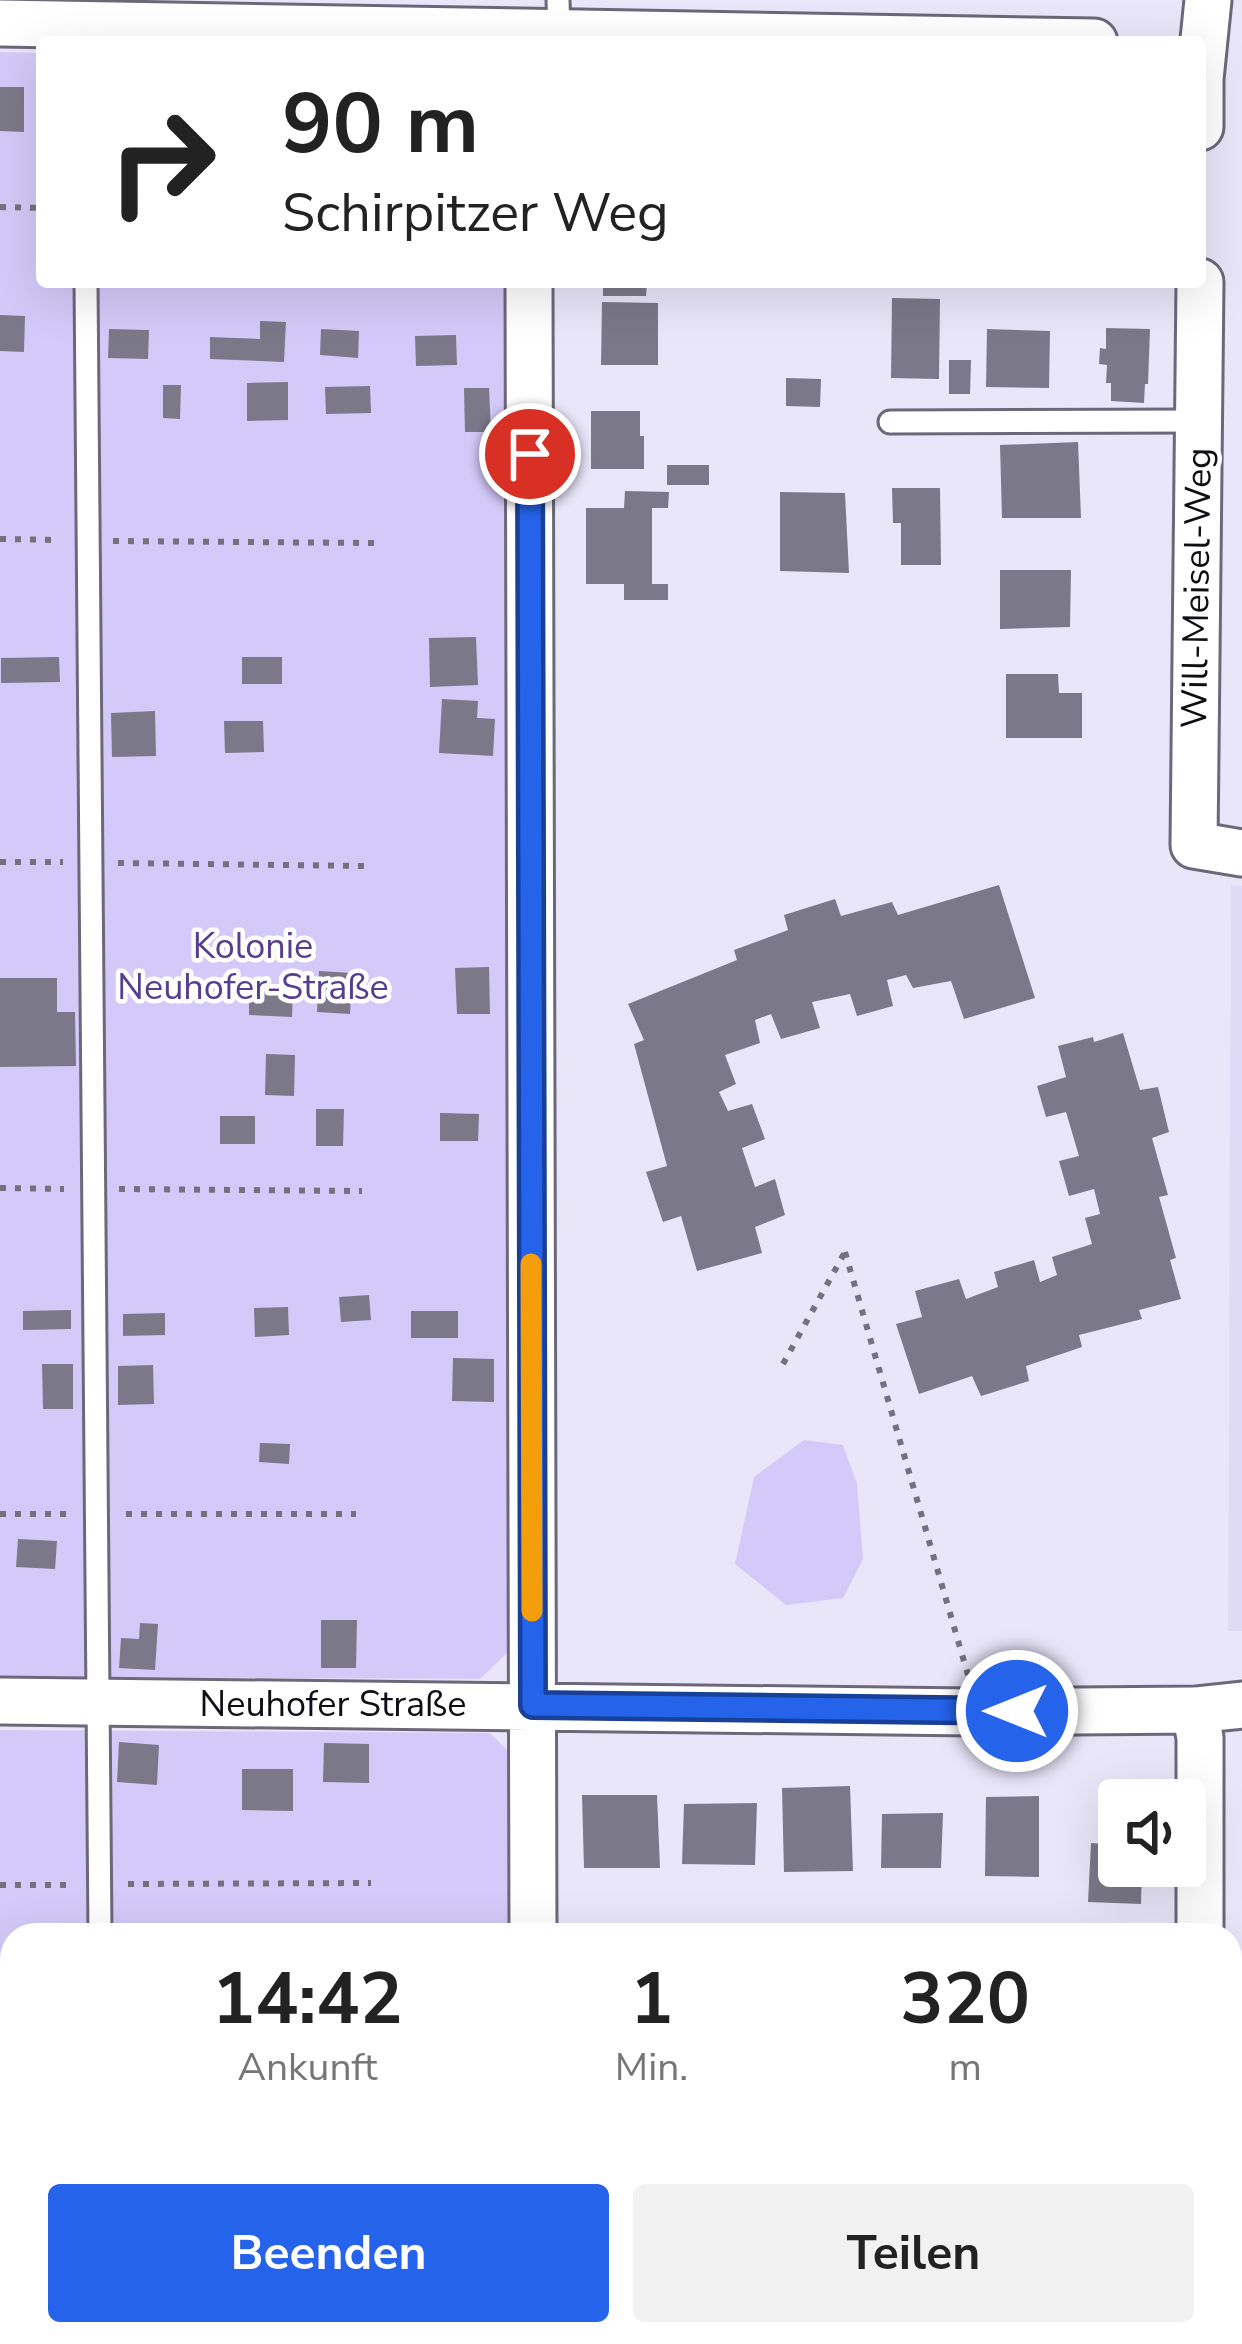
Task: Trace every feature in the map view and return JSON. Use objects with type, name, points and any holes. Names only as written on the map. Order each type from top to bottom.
[{"type":"street","points":[[0,23],[83,33],[543,27],[874,36]]},
{"type":"street","points":[[1206,84],[1213,33]]},
{"type":"street","points":[[529,288],[533,1923]]},
{"type":"street","name":"Will-Meisel-Weg","points":[[1200,288],[1194,845],[1242,853]]},
{"type":"street","name":"Neuhofer Straße","points":[[0,1701],[973,1712],[1242,1705]]},
{"type":"street","points":[[1195,1709],[1200,1738],[1200,1923]]},
{"type":"lane","points":[[86,288],[100,1923]]},
{"type":"lane","points":[[890,422],[1199,421]]},
{"type":"path","points":[[0,207],[36,208]]},
{"type":"path","points":[[0,539],[374,544]]},
{"type":"path","points":[[0,862],[367,866]]},
{"type":"path","points":[[0,1188],[362,1191]]},
{"type":"path","points":[[783,1364],[845,1252],[971,1687],[973,1712]]},
{"type":"path","points":[[0,1514],[356,1514]]},
{"type":"path","points":[[0,1885],[371,1883]]},
{"type":"shaded area","points":[[1231,885],[1242,886],[1242,1631],[1228,1631]]},
{"type":"green space","name":"Kolonie Neuhofer-Straße","points":[[0,52],[36,53],[36,288],[505,288],[508,1652],[480,1679],[0,1677]]},
{"type":"green space","points":[[804,1440],[843,1445],[857,1484],[863,1559],[843,1598],[786,1605],[735,1564],[754,1477]]},
{"type":"green space","points":[[0,1730],[490,1733],[508,1751],[508,1923],[0,1923]]},
{"type":"building","points":[[0,87],[24,87],[24,132],[0,131]]},
{"type":"building","points":[[603,288],[647,288],[646,296],[603,296]]},
{"type":"building","points":[[892,298],[940,299],[939,379],[891,378]]},
{"type":"building","points":[[602,302],[658,303],[658,365],[601,365]]},
{"type":"building","points":[[0,315],[25,316],[24,352],[0,351]]},
{"type":"building","points":[[260,321],[286,322],[284,362],[210,359],[210,337],[260,339]]},
{"type":"building","points":[[1106,328],[1150,329],[1144,403],[1111,401],[1107,365],[1099,364],[1100,348],[1106,349]]},
{"type":"building","points":[[109,329],[149,330],[148,359],[108,358]]},
{"type":"building","points":[[321,329],[359,331],[358,358],[320,355]]},
{"type":"building","points":[[987,329],[1050,331],[1049,388],[986,387]]},
{"type":"building","points":[[456,335],[457,365],[416,366],[415,336]]},
{"type":"building","points":[[949,360],[971,360],[970,394],[949,394]]},
{"type":"building","points":[[786,378],[821,379],[820,407],[786,406]]},
{"type":"building","points":[[288,382],[288,420],[247,421],[247,383]]},
{"type":"building","points":[[163,385],[181,385],[180,419],[163,418]]},
{"type":"building","points":[[370,386],[371,413],[326,414],[325,387]]},
{"type":"building","points":[[464,388],[489,388],[491,432],[465,432]]},
{"type":"building","points":[[591,411],[640,411],[644,469],[591,469]]},
{"type":"building","points":[[1078,442],[1081,518],[1002,518],[1000,445]]},
{"type":"building","points":[[667,465],[709,465],[709,485],[667,485]]},
{"type":"building","points":[[892,488],[940,488],[941,565],[901,565],[901,523],[893,523]]},
{"type":"building","points":[[625,491],[669,492],[668,508],[652,508],[652,584],[668,584],[668,600],[624,600],[624,584],[586,584],[586,508],[624,508]]},
{"type":"building","points":[[780,492],[845,493],[849,573],[780,571]]},
{"type":"building","points":[[1000,570],[1071,570],[1070,627],[1000,629]]},
{"type":"building","points":[[476,637],[478,685],[430,687],[429,638]]},
{"type":"building","points":[[59,657],[60,682],[1,683],[1,658]]},
{"type":"building","points":[[242,657],[282,657],[282,684],[242,684]]},
{"type":"building","points":[[1006,674],[1058,674],[1059,693],[1082,693],[1082,738],[1006,738]]},
{"type":"building","points":[[442,699],[478,701],[477,718],[495,719],[493,756],[439,753]]},
{"type":"building","points":[[155,711],[156,756],[112,757],[111,713]]},
{"type":"building","points":[[224,721],[263,721],[264,752],[225,753]]},
{"type":"building","points":[[999,885],[1035,998],[964,1019],[951,981],[913,988],[906,975],[887,980],[893,1006],[857,1016],[850,994],[812,1002],[820,1028],[781,1039],[771,1014],[755,1020],[760,1043],[725,1055],[736,1084],[719,1092],[728,1111],[752,1104],[765,1139],[742,1148],[755,1187],[775,1179],[785,1215],[755,1227],[762,1253],[697,1271],[681,1216],[663,1222],[646,1172],[667,1166],[634,1044],[644,1040],[628,1004],[737,960],[734,950],[788,930],[784,915],[835,899],[841,916],[892,902],[898,915]]},
{"type":"building","points":[[489,967],[490,1014],[457,1014],[455,968]]},
{"type":"building","points":[[319,971],[352,973],[350,1014],[317,1012]]},
{"type":"building","points":[[0,978],[57,978],[57,1012],[75,1012],[76,1066],[0,1067]]},
{"type":"building","points":[[249,988],[293,989],[292,1017],[249,1015]]},
{"type":"building","points":[[1123,1033],[1140,1090],[1158,1087],[1169,1132],[1152,1138],[1168,1195],[1159,1197],[1176,1258],[1170,1260],[1181,1299],[1139,1310],[1142,1319],[1079,1335],[1082,1347],[1026,1366],[1029,1381],[981,1396],[972,1376],[919,1394],[896,1324],[922,1317],[915,1291],[959,1279],[966,1299],[998,1287],[994,1272],[1034,1260],[1040,1282],[1057,1275],[1052,1257],[1092,1244],[1085,1218],[1100,1214],[1094,1189],[1069,1196],[1059,1161],[1079,1156],[1066,1112],[1046,1117],[1037,1086],[1066,1077],[1058,1046]]},
{"type":"building","points":[[266,1054],[295,1055],[294,1096],[265,1095]]},
{"type":"building","points":[[316,1109],[344,1109],[343,1146],[316,1146]]},
{"type":"building","points":[[440,1113],[479,1114],[478,1141],[440,1141]]},
{"type":"building","points":[[220,1116],[255,1116],[255,1144],[220,1144]]},
{"type":"building","points":[[369,1295],[371,1320],[341,1322],[339,1297]]},
{"type":"building","points":[[288,1307],[289,1335],[255,1337],[254,1308]]},
{"type":"building","points":[[71,1310],[71,1329],[23,1330],[23,1311]]},
{"type":"building","points":[[411,1311],[458,1311],[458,1338],[411,1338]]},
{"type":"building","points":[[165,1313],[165,1335],[123,1336],[123,1314]]},
{"type":"building","points":[[453,1358],[494,1359],[494,1402],[452,1401]]},
{"type":"building","points":[[42,1364],[73,1364],[73,1409],[43,1409]]},
{"type":"building","points":[[153,1365],[154,1404],[118,1405],[118,1366]]},
{"type":"building","points":[[260,1443],[290,1444],[289,1464],[259,1462]]},
{"type":"building","points":[[18,1539],[57,1541],[55,1569],[16,1567]]},
{"type":"building","points":[[321,1620],[357,1620],[356,1668],[321,1668]]},
{"type":"building","points":[[140,1623],[158,1624],[155,1670],[119,1668],[121,1638],[139,1639]]},
{"type":"building","points":[[119,1742],[159,1745],[157,1785],[117,1782]]},
{"type":"building","points":[[324,1743],[369,1744],[369,1783],[323,1782]]},
{"type":"building","points":[[242,1769],[293,1769],[293,1811],[242,1810]]},
{"type":"building","points":[[850,1786],[853,1871],[784,1872],[782,1788]]},
{"type":"building","points":[[582,1795],[657,1795],[660,1868],[584,1868]]},
{"type":"building","points":[[1039,1796],[1039,1877],[985,1876],[986,1797]]},
{"type":"building","points":[[757,1803],[755,1865],[682,1864],[684,1804]]},
{"type":"building","points":[[943,1813],[941,1868],[881,1868],[882,1814]]},
{"type":"building","points":[[1091,1843],[1098,1844],[1098,1887],[1141,1887],[1141,1904],[1088,1902]]},
{"type":"slow traffic","points":[[531,1264],[532,1611]]},
{"type":"route","points":[[530,454],[533,1705],[1017,1711]]}]
